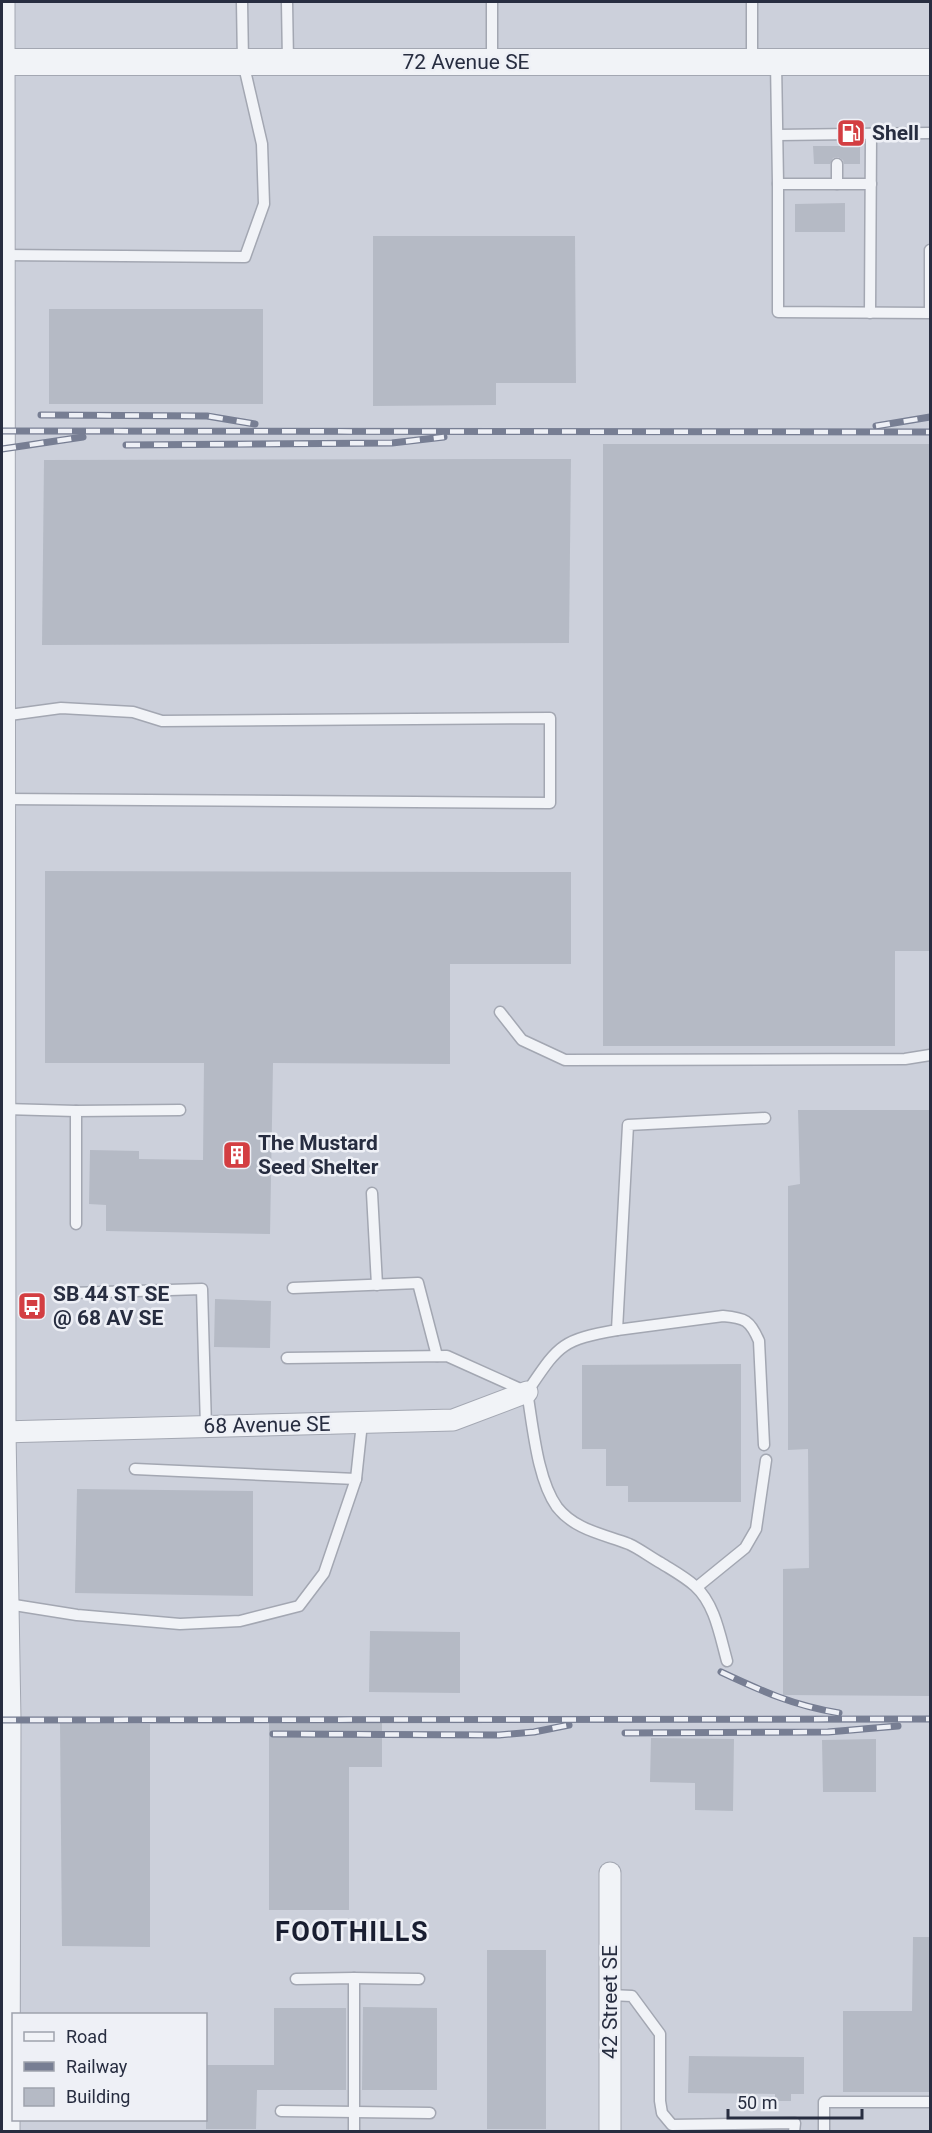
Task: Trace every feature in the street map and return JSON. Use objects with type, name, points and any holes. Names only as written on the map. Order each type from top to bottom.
[{"type":"street","points":[[4,2],[3,1432],[10,1720],[9,2132]]},
{"type":"street","name":"72 Avenue SE","points":[[3,62],[930,62]]},
{"type":"street","name":"68 Avenue SE","points":[[3,1432],[453,1420],[527,1392]]},
{"type":"street","name":"42 Street SE","points":[[610,1873],[610,2132]]},
{"type":"lane","points":[[3,255],[245,257],[264,204],[262,144],[243,62],[242,2]]},
{"type":"lane","points":[[287,2],[288,62]]},
{"type":"lane","points":[[492,2],[492,62]]},
{"type":"lane","points":[[752,2],[778,135],[778,312],[930,313],[930,250]]},
{"type":"lane","points":[[778,135],[930,133]]},
{"type":"lane","points":[[836,134],[836,146]]},
{"type":"lane","points":[[870,313],[871,134]]},
{"type":"lane","points":[[837,164],[837,184]]},
{"type":"lane","points":[[778,184],[872,184]]},
{"type":"lane","points":[[3,716],[61,708],[133,712],[162,721],[550,718],[550,803],[4,799]]},
{"type":"lane","points":[[500,1012],[522,1040],[565,1060],[905,1059],[930,1055]]},
{"type":"lane","points":[[5,1109],[180,1110]]},
{"type":"lane","points":[[76,1110],[76,1224]]},
{"type":"lane","points":[[617,1330],[628,1125],[765,1118]]},
{"type":"lane","points":[[372,1193],[376,1285]]},
{"type":"lane","points":[[292,1288],[418,1283],[437,1356]]},
{"type":"lane","points":[[71,1293],[202,1289],[206,1427]]},
{"type":"lane","points":[[727,1661],[712,1613],[697,1587],[630,1545],[595,1534],[567,1518],[556,1505],[541,1467],[527,1392],[552,1354],[566,1343],[586,1335],[723,1316],[740,1317],[752,1325],[759,1341],[764,1445]]},
{"type":"lane","points":[[287,1358],[447,1356],[527,1392]]},
{"type":"lane","points":[[8,1604],[77,1615],[180,1624],[240,1621],[299,1606],[324,1573],[356,1479],[362,1423]]},
{"type":"lane","points":[[697,1587],[746,1548],[756,1529],[766,1460]]},
{"type":"lane","points":[[135,1469],[356,1479]]},
{"type":"lane","points":[[354,1978],[354,2132]]},
{"type":"lane","points":[[296,1979],[419,1979]]},
{"type":"lane","points":[[610,1995],[632,1996],[660,2034],[662,2113],[672,2125],[704,2128],[795,2123],[794,2132]]},
{"type":"lane","points":[[824,2132],[824,2102],[930,2102]]},
{"type":"lane","points":[[281,2111],[430,2113]]},
{"type":"shaded area","points":[[2,2],[930,2],[930,2131],[2,2132]]},
{"type":"building","points":[[813,146],[860,146],[860,164],[844,164],[843,160],[838,157],[833,158],[830,164],[814,164]]},
{"type":"building","points":[[845,203],[845,232],[795,232],[795,204]]},
{"type":"building","points":[[373,236],[575,236],[576,383],[496,383],[496,405],[373,406]]},
{"type":"building","points":[[49,309],[263,309],[263,404],[49,404]]},
{"type":"building","points":[[603,444],[930,444],[930,951],[895,951],[895,1046],[603,1046]]},
{"type":"building","points":[[571,459],[569,643],[42,645],[44,460]]},
{"type":"building","points":[[45,871],[571,872],[571,964],[450,964],[450,1064],[273,1063],[270,1234],[106,1231],[106,1205],[89,1204],[90,1150],[139,1151],[139,1159],[203,1160],[204,1063],[45,1063]]},
{"type":"building","points":[[798,1110],[930,1110],[930,1696],[783,1695],[783,1569],[809,1568],[808,1449],[788,1450],[788,1186],[800,1184]]},
{"type":"building","points":[[215,1299],[271,1301],[270,1348],[214,1347]]},
{"type":"building","points":[[741,1364],[741,1502],[628,1502],[628,1486],[606,1486],[606,1449],[582,1449],[582,1365]]},
{"type":"building","points":[[77,1489],[253,1491],[253,1596],[75,1593]]},
{"type":"building","points":[[370,1631],[460,1632],[460,1693],[369,1692]]},
{"type":"building","points":[[382,1720],[382,1767],[349,1767],[349,1910],[269,1910],[269,1722]]},
{"type":"building","points":[[60,1723],[150,1724],[150,1947],[62,1946]]},
{"type":"building","points":[[651,1738],[734,1739],[733,1811],[695,1810],[695,1783],[650,1782]]},
{"type":"building","points":[[876,1739],[876,1792],[823,1792],[822,1740]]},
{"type":"building","points":[[913,1937],[930,1937],[930,2092],[843,2092],[843,2011],[912,2011]]},
{"type":"building","points":[[487,1950],[546,1950],[546,2129],[487,2129]]},
{"type":"building","points":[[363,2007],[437,2008],[437,2090],[362,2090]]},
{"type":"building","points":[[274,2008],[346,2008],[346,2090],[257,2090],[256,2129],[206,2129],[207,2065],[274,2065]]},
{"type":"building","points":[[689,2056],[804,2057],[804,2094],[791,2094],[791,2101],[775,2101],[775,2094],[688,2093]]},
{"type":"railway","points":[[41,415],[207,416],[255,424]]},
{"type":"railway","points":[[876,426],[930,417]]},
{"type":"railway","points":[[2,431],[930,432]]},
{"type":"railway","points":[[2,449],[83,437]]},
{"type":"railway","points":[[126,445],[392,443],[444,437]]},
{"type":"railway","points":[[721,1672],[778,1697],[839,1713]]},
{"type":"railway","points":[[2,1720],[930,1719]]},
{"type":"railway","points":[[273,1734],[499,1735],[534,1732],[569,1725]]},
{"type":"railway","points":[[625,1733],[828,1732],[898,1726]]},
{"type":"place","name":"Shell","points":[[851,133]]},
{"type":"place","name":"The Mustard Seed Shelter","points":[[237,1155]]},
{"type":"place","name":"SB 44 ST SE @ 68 AV SE","points":[[32,1306]]},
{"type":"district","name":"FOOTHILLS","points":[[352,1932]]}]
